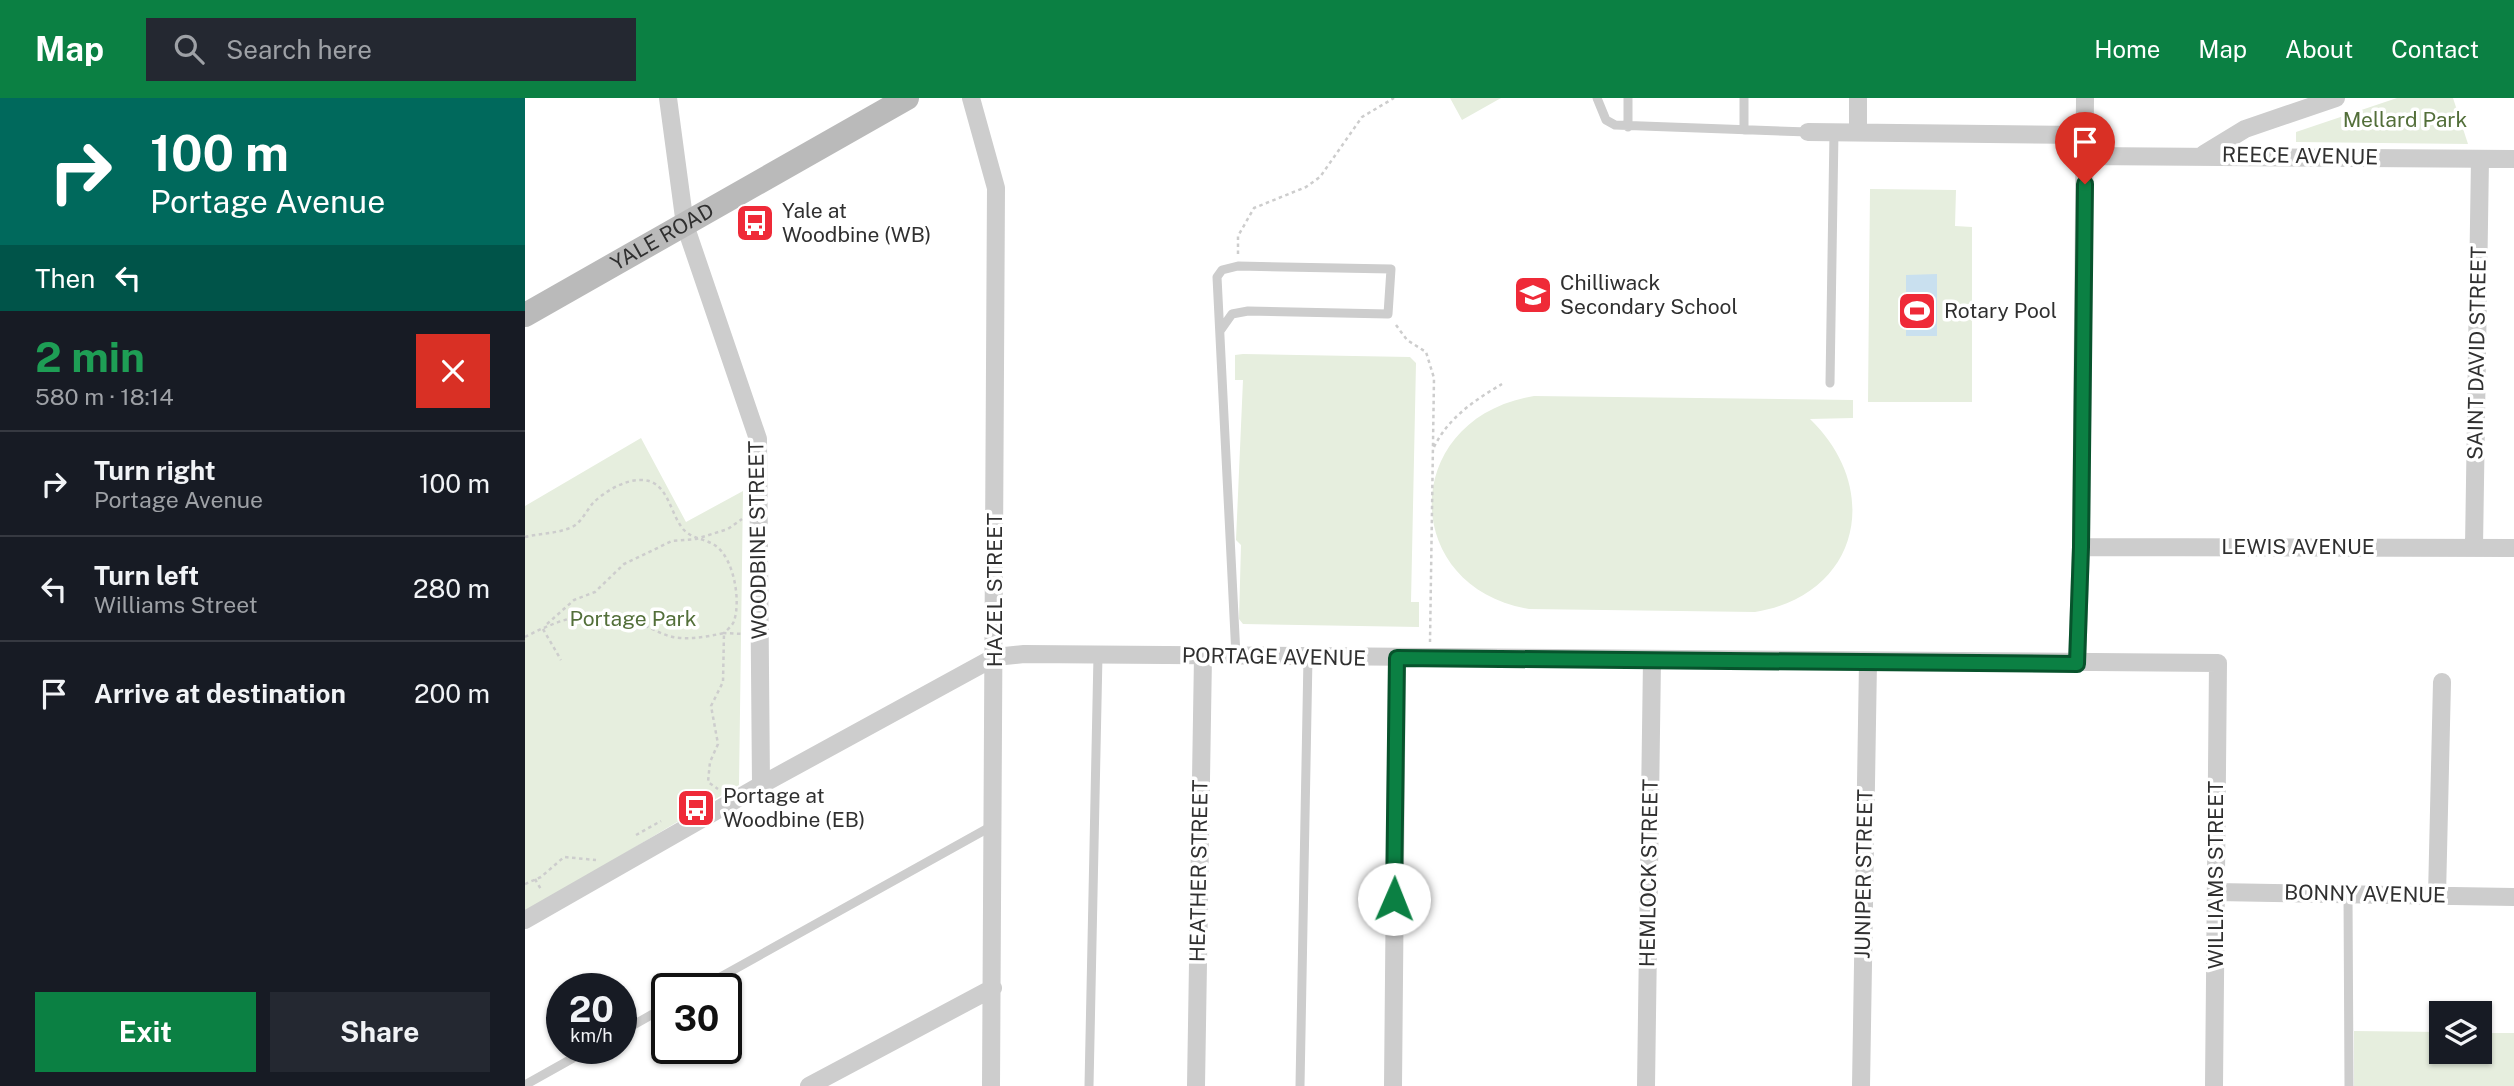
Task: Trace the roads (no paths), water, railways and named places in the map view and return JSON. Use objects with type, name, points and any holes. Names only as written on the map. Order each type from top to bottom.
[{"type":"main road","name":"YALE ROAD","points":[[525,315],[907,98]]},
{"type":"street","name":"WOODBINE STREET","points":[[668,98],[685,225],[758,439],[761,515],[761,785]]},
{"type":"street","name":"HAZEL STREET","points":[[971,98],[996,188],[991,1086]]},
{"type":"street","points":[[1858,98],[1858,132]]},
{"type":"street","points":[[2077,664],[2081,547],[2085,98]]},
{"type":"street","points":[[2203,155],[2245,130],[2336,98]]},
{"type":"street","points":[[1808,132],[2085,135]]},
{"type":"street","name":"REECE AVENUE","points":[[2085,156],[2514,159]]},
{"type":"street","name":"SAINT DAVID STREET","points":[[2474,547],[2480,159]]},
{"type":"street","name":"LEWIS AVENUE","points":[[2081,547],[2514,548]]},
{"type":"street","name":"PORTAGE AVENUE","points":[[525,920],[761,785],[995,657],[1098,655],[2218,663]]},
{"type":"street","name":"HEATHER STREET","points":[[1196,1086],[1203,656]]},
{"type":"street","points":[[1393,1086],[1397,658]]},
{"type":"street","name":"HEMLOCK STREET","points":[[1646,1086],[1652,660]]},
{"type":"street","name":"JUNIPER STREET","points":[[1861,1086],[1868,662]]},
{"type":"street","name":"WILLIAMS STREET","points":[[2214,1086],[2218,663]]},
{"type":"street","points":[[2437,895],[2442,682]]},
{"type":"street","name":"BONNY AVENUE","points":[[2216,892],[2514,897]]},
{"type":"street","points":[[809,1086],[993,988]]},
{"type":"lane","points":[[1597,98],[1606,120],[1628,127],[1808,132]]},
{"type":"lane","points":[[1627,98],[1628,127]]},
{"type":"lane","points":[[1744,98],[1744,130]]},
{"type":"lane","points":[[1830,383],[1833,132]]},
{"type":"lane","points":[[1220,331],[1232,314],[1248,311],[1388,314],[1391,269],[1238,266],[1221,270],[1217,277],[1236,656]]},
{"type":"lane","points":[[1089,1086],[1098,655]]},
{"type":"lane","points":[[1300,1086],[1308,657]]},
{"type":"lane","points":[[728,973],[992,826]]},
{"type":"lane","points":[[2348,894],[2349,1086]]},
{"type":"lane","points":[[525,1085],[562,1064]]},
{"type":"water","points":[[1937,274],[1937,336],[1906,336],[1906,275]]},
{"type":"place","name":"Yale at Woodbine (WB)","points":[[755,223]]},
{"type":"place","name":"Chilliwack Secondary School","points":[[1533,295]]},
{"type":"place","name":"Rotary Pool","points":[[1917,311]]},
{"type":"place","name":"Portage at Woodbine (EB)","points":[[696,808]]},
{"type":"park label","name":"Mellard Park","points":[[2405,120]]},
{"type":"park label","name":"Portage Park","points":[[633,619]]}]
